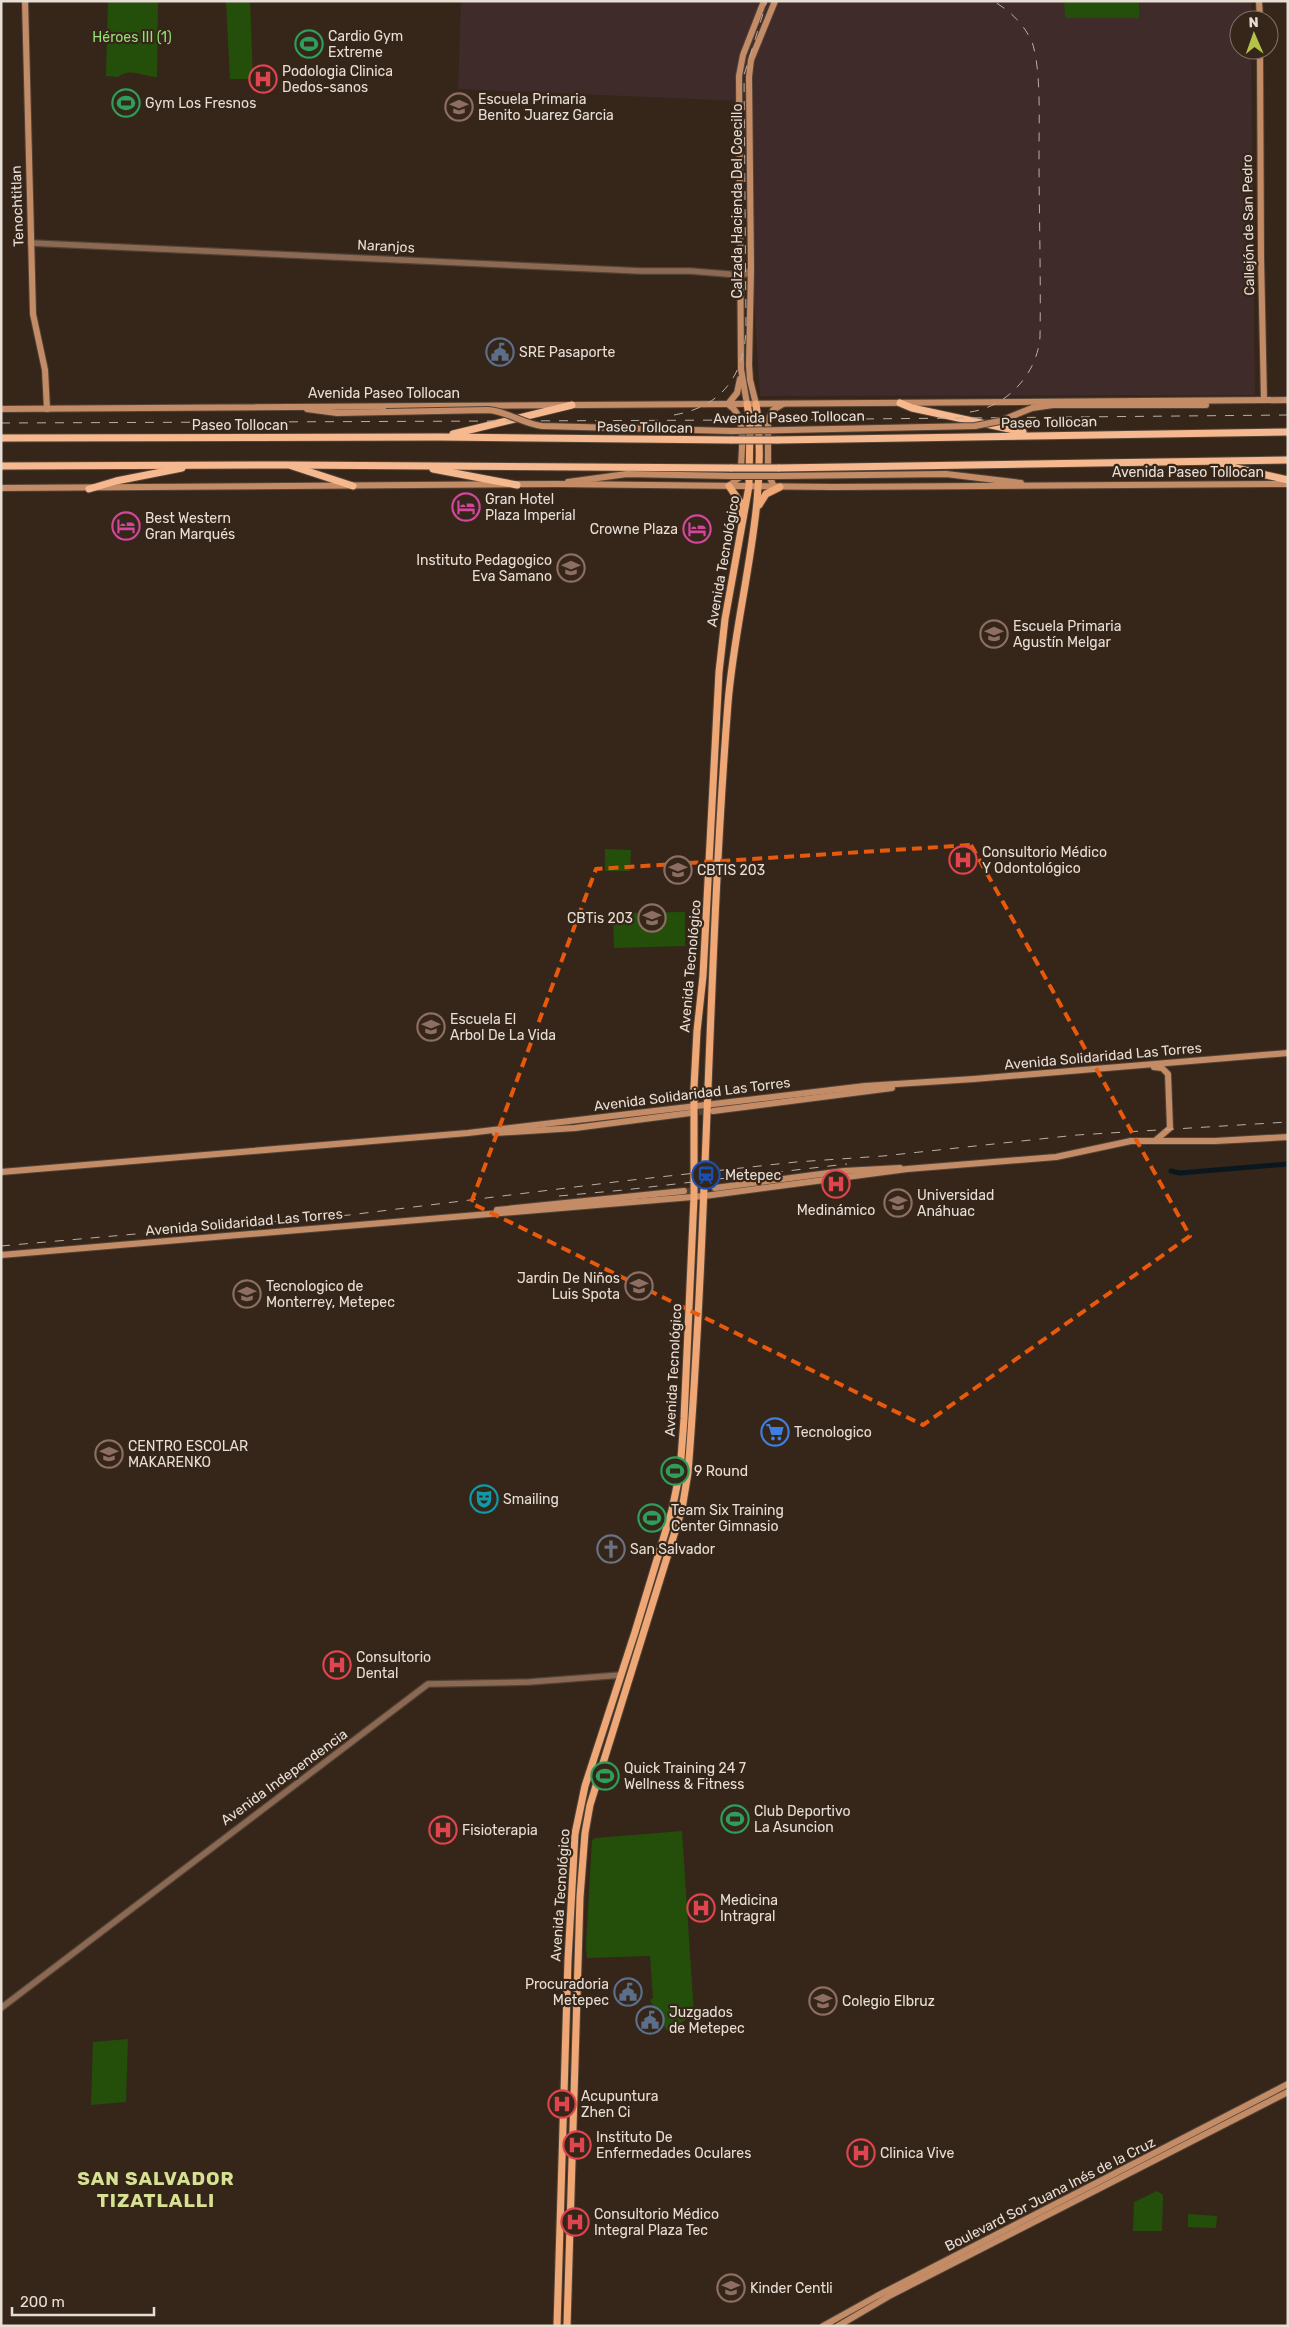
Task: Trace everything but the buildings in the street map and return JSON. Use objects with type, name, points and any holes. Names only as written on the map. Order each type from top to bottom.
[{"type":"highway","points":[[900,403],[912,408],[974,422],[1046,434]]},
{"type":"highway","points":[[440,437],[572,405]]},
{"type":"highway","name":"Paseo Tollocan","points":[[1,438],[440,437],[777,440],[1046,434],[1288,432]]},
{"type":"highway","points":[[1,466],[287,464],[732,468],[778,472],[1288,460]]},
{"type":"highway","points":[[1206,461],[1288,480]]},
{"type":"highway","points":[[287,464],[353,486]]},
{"type":"highway","points":[[89,489],[116,481],[200,465]]},
{"type":"highway","points":[[398,466],[454,472],[517,485]]},
{"type":"main road","name":"Tenochtitlan","points":[[25,1],[33,314],[45,370],[47,408]]},
{"type":"main road","name":"Calzada Hacienda Del Coecillo","points":[[748,404],[744,392],[741,369],[739,76],[743,55],[764,1]]},
{"type":"main road","name":"Calzada Hacienda Del Coecillo","points":[[756,404],[750,380],[749,77],[751,60],[775,1]]},
{"type":"main road","name":"Callejón de San Pedro","points":[[1260,60],[1260,231],[1264,400]]},
{"type":"main road","points":[[741,356],[750,356]]},
{"type":"main road","points":[[741,369],[737,393],[728,404],[740,417],[741,460],[739,478],[729,486],[740,502],[744,523]]},
{"type":"main road","name":"Avenida Paseo Tollocan","points":[[294,406],[325,412],[496,410],[528,424],[542,426],[732,431],[975,426],[1000,421],[1032,408],[1053,405],[1216,405],[1254,400]]},
{"type":"main road","name":"Avenida Paseo Tollocan","points":[[1,409],[1288,400]]},
{"type":"main road","name":"Avenida Tecnológico","points":[[557,2326],[568,1960],[574,1848],[585,1786],[672,1510],[680,1471],[694,1197],[693,1105],[719,672],[725,619],[744,523],[749,486],[750,420],[748,404]]},
{"type":"main road","name":"Avenida Tecnológico","points":[[567,2326],[580,1907],[585,1833],[590,1805],[684,1502],[691,1439],[723,777],[733,656],[759,486],[756,404]]},
{"type":"main road","points":[[756,512],[766,494],[777,487],[768,473],[768,420],[773,410],[784,404]]},
{"type":"main road","name":"Avenida Paseo Tollocan","points":[[557,484],[584,478],[627,474],[732,476],[778,472],[946,474],[1001,479],[1029,484]]},
{"type":"main road","name":"Avenida Paseo Tollocan","points":[[1,488],[89,489],[557,484],[777,487],[1029,484],[1288,484]]},
{"type":"main road","points":[[733,578],[745,579]]},
{"type":"main road","points":[[713,776],[723,777]]},
{"type":"main road","points":[[700,1004],[711,1004]]},
{"type":"main road","name":"Avenida Solidaridad Las Torres","points":[[1,1172],[468,1133],[865,1086],[1288,1053]]},
{"type":"main road","points":[[1145,1065],[1162,1068],[1169,1077],[1170,1128],[1155,1141]]},
{"type":"main road","name":"Avenida Solidaridad Las Torres","points":[[712,1111],[895,1088],[920,1082]]},
{"type":"main road","points":[[694,1087],[701,1091],[707,1088]]},
{"type":"main road","name":"Avenida Solidaridad Las Torres","points":[[468,1133],[537,1131],[690,1113]]},
{"type":"main road","name":"Avenida Solidaridad Las Torres","points":[[715,1188],[844,1171],[907,1169],[1056,1157],[1120,1143],[1155,1141],[1215,1142],[1288,1137]]},
{"type":"main road","name":"Avenida Solidaridad Las Torres","points":[[1,1255],[489,1213],[521,1213],[694,1197],[907,1169]]},
{"type":"main road","name":"Avenida Solidaridad Las Torres","points":[[489,1213],[505,1208],[684,1191]]},
{"type":"main road","name":"Boulevard Sor Juana Inés de la Cruz","points":[[824,2326],[877,2296],[1288,2084]]},
{"type":"main road","name":"Boulevard Sor Juana Inés de la Cruz","points":[[838,2326],[891,2295],[1288,2092]]},
{"type":"street","name":"Naranjos","points":[[30,243],[690,271],[740,275]]},
{"type":"street","points":[[740,275],[746,274],[751,269]]},
{"type":"street","name":"Avenida Independencia","points":[[1,2008],[428,1684],[528,1682],[621,1675]]},
{"type":"highlighted area","points":[[971,845],[1190,1236],[923,1425],[471,1203],[596,869]]},
{"type":"shaded area","points":[[461,1],[1251,1],[1251,10],[1229,10],[1229,60],[1251,60],[1255,395],[760,396],[741,101],[458,89]]},
{"type":"green space","name":"Héroes III (1)","points":[[108,1],[158,1],[157,77],[132,73],[123,74],[118,77],[106,76]]},
{"type":"green space","points":[[226,1],[250,1],[253,79],[230,79]]},
{"type":"green space","points":[[1064,1],[1139,1],[1139,18],[1065,18]]},
{"type":"green space","points":[[605,849],[631,850],[630,871],[605,871]]},
{"type":"green space","points":[[685,912],[685,946],[614,948],[613,913]]},
{"type":"green space","points":[[682,1831],[694,2015],[667,2031],[650,2000],[653,1998],[650,1956],[587,1958],[586,1945],[592,1840],[596,1838]]},
{"type":"green space","points":[[128,2039],[126,2102],[91,2105],[93,2042]]},
{"type":"green space","points":[[1157,2191],[1163,2195],[1162,2231],[1133,2231],[1134,2202]]},
{"type":"green space","points":[[1188,2214],[1217,2216],[1216,2228],[1188,2227]]},
{"type":"waterway","points":[[1171,1171],[1180,1173],[1288,1164]]},
{"type":"tunnel","points":[[690,1113],[711,1111]]},
{"type":"tunnel","points":[[684,1191],[715,1188]]},
{"type":"railway","points":[[674,415],[691,411],[717,397],[727,387],[741,362],[746,330],[744,75],[767,1]]},
{"type":"railway","points":[[970,412],[996,404],[1017,387],[1033,364],[1038,351],[1040,337],[1039,97],[1036,56],[1030,38],[1022,25],[1006,9],[993,1]]},
{"type":"railway","points":[[1,423],[750,420],[1288,415]]},
{"type":"railway","points":[[1,1246],[349,1215],[623,1181],[796,1162],[883,1156],[1077,1135],[1288,1122]]},
{"type":"railway","points":[[559,1196],[847,1164]]},
{"type":"place","name":"Cardio Gym Extreme","points":[[309,44]]},
{"type":"place","name":"Podologia Clinica Dedos-sanos","points":[[263,79]]},
{"type":"place","name":"Gym Los Fresnos","points":[[126,103]]},
{"type":"place","name":"Escuela Primaria Benito Juarez Garcia","points":[[459,107]]},
{"type":"place","name":"SRE Pasaporte","points":[[500,352]]},
{"type":"place","name":"Gran Hotel Plaza Imperial","points":[[466,507]]},
{"type":"place","name":"Best Western Gran Marqués","points":[[126,526]]},
{"type":"place","name":"Crowne Plaza","points":[[697,529]]},
{"type":"place","name":"Instituto Pedagogico Eva Samano","points":[[571,568]]},
{"type":"place","name":"Escuela Primaria Agustín Melgar","points":[[994,634]]},
{"type":"place","name":"Consultorio Médico Y Odontológico","points":[[963,860]]},
{"type":"place","name":"CBTIS 203","points":[[678,870]]},
{"type":"place","name":"CBTis 203","points":[[652,918]]},
{"type":"place","name":"Escuela El Arbol De La Vida","points":[[431,1027]]},
{"type":"place","name":"Metepec","points":[[706,1175]]},
{"type":"place","name":"Medinámico","points":[[836,1184]]},
{"type":"place","name":"Universidad Anáhuac","points":[[898,1203]]},
{"type":"place","name":"Jardin De Niños Luis Spota","points":[[639,1286]]},
{"type":"place","name":"Tecnologico de Monterrey, Metepec","points":[[247,1294]]},
{"type":"place","name":"Tecnologico","points":[[775,1432]]},
{"type":"place","name":"CENTRO ESCOLAR MAKARENKO","points":[[109,1454]]},
{"type":"place","name":"9 Round","points":[[675,1471]]},
{"type":"place","name":"Smailing","points":[[484,1499]]},
{"type":"place","name":"Team Six Training Center Gimnasio","points":[[652,1518]]},
{"type":"place","name":"San Salvador","points":[[611,1549]]},
{"type":"place","name":"Consultorio Dental","points":[[337,1665]]},
{"type":"place","name":"Quick Training 24 7 Wellness & Fitness","points":[[605,1776]]},
{"type":"place","name":"Club Deportivo La Asuncion","points":[[735,1819]]},
{"type":"place","name":"Fisioterapia","points":[[443,1830]]},
{"type":"place","name":"Medicina Intragral","points":[[701,1908]]},
{"type":"place","name":"Procuradoria Metepec","points":[[628,1992]]},
{"type":"place","name":"Colegio Elbruz","points":[[823,2001]]},
{"type":"place","name":"Juzgados de Metepec","points":[[650,2020]]},
{"type":"place","name":"Acupuntura Zhen Ci","points":[[562,2104]]},
{"type":"place","name":"Instituto De Enfermedades Oculares","points":[[577,2145]]},
{"type":"place","name":"Clinica Vive","points":[[861,2153]]},
{"type":"place","name":"Consultorio Médico Integral Plaza Tec","points":[[575,2222]]},
{"type":"place","name":"Kinder Centli","points":[[731,2288]]},
{"type":"district","name":"SAN SALVADOR TIZATLALLI","points":[[156,2189]]}]
